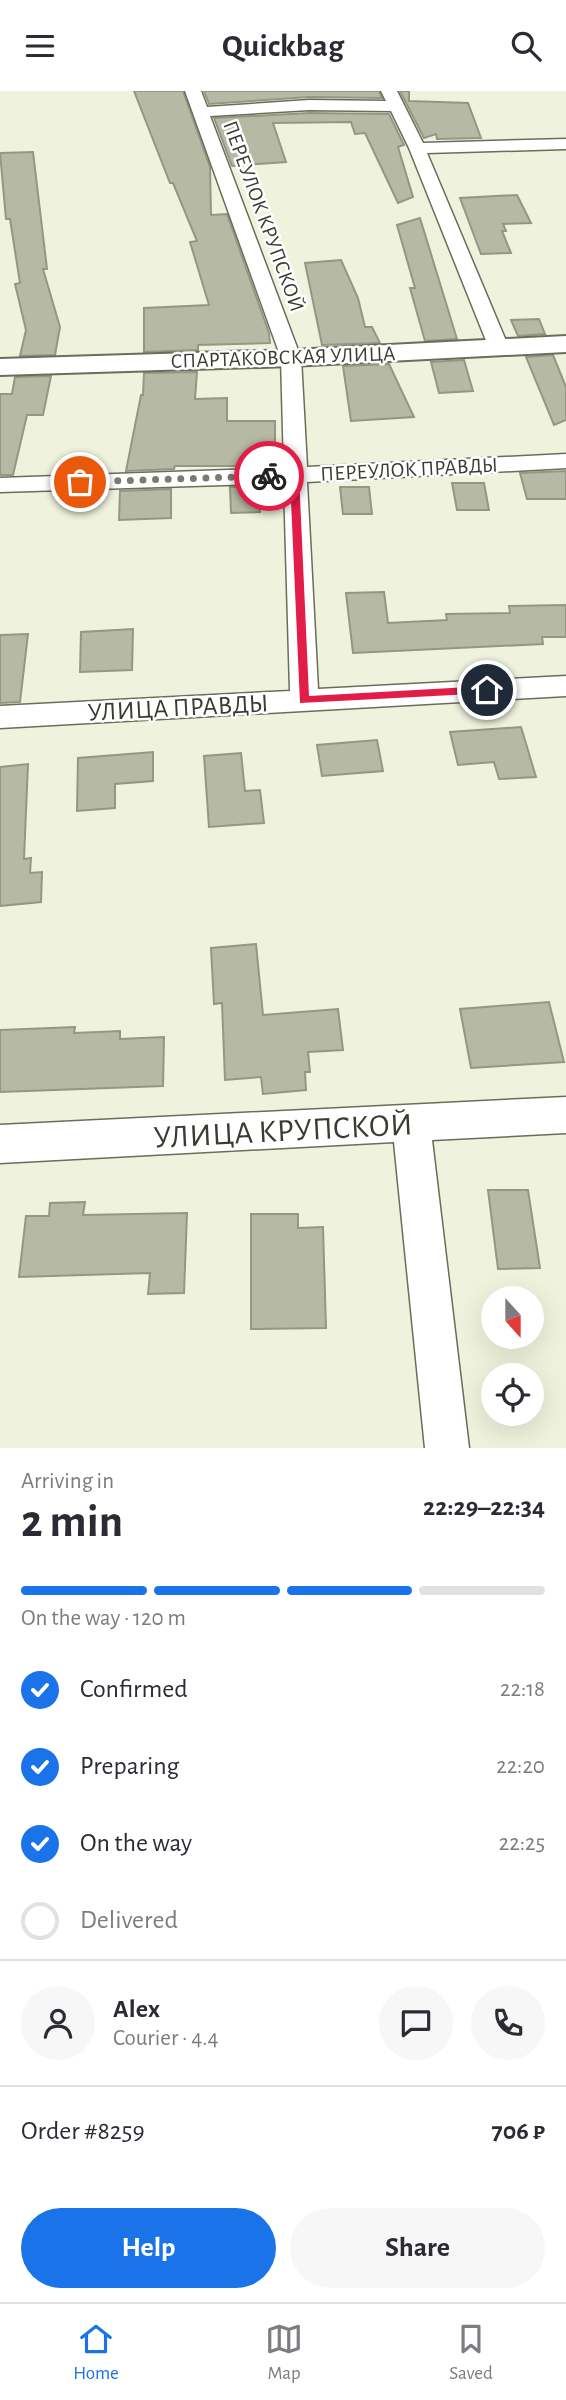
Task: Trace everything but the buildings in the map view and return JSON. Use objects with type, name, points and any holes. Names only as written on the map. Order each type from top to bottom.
[{"type":"street","name":"ПЕРЕУЛОК КРУПСКОЙ","points":[[193,91],[291,358],[304,700]]},
{"type":"street","points":[[202,112],[393,98],[417,148],[499,348]]},
{"type":"street","points":[[417,148],[566,143]]},
{"type":"street","name":"СПАРТАКОВСКАЯ УЛИЦА","points":[[0,367],[291,358],[566,344]]},
{"type":"street","name":"ПЕРЕУЛОК ПРАВДЫ","points":[[0,485],[294,475],[566,461]]},
{"type":"street","name":"УЛИЦА ПРАВДЫ","points":[[0,717],[566,686]]},
{"type":"street","name":"УЛИЦА КРУПСКОЙ","points":[[0,1144],[566,1115]]},
{"type":"street","points":[[411,1123],[447,1448]]},
{"type":"way so far","points":[[80,482],[269,476]]},
{"type":"route","points":[[269,476],[294,475],[304,700],[487,690]]}]
